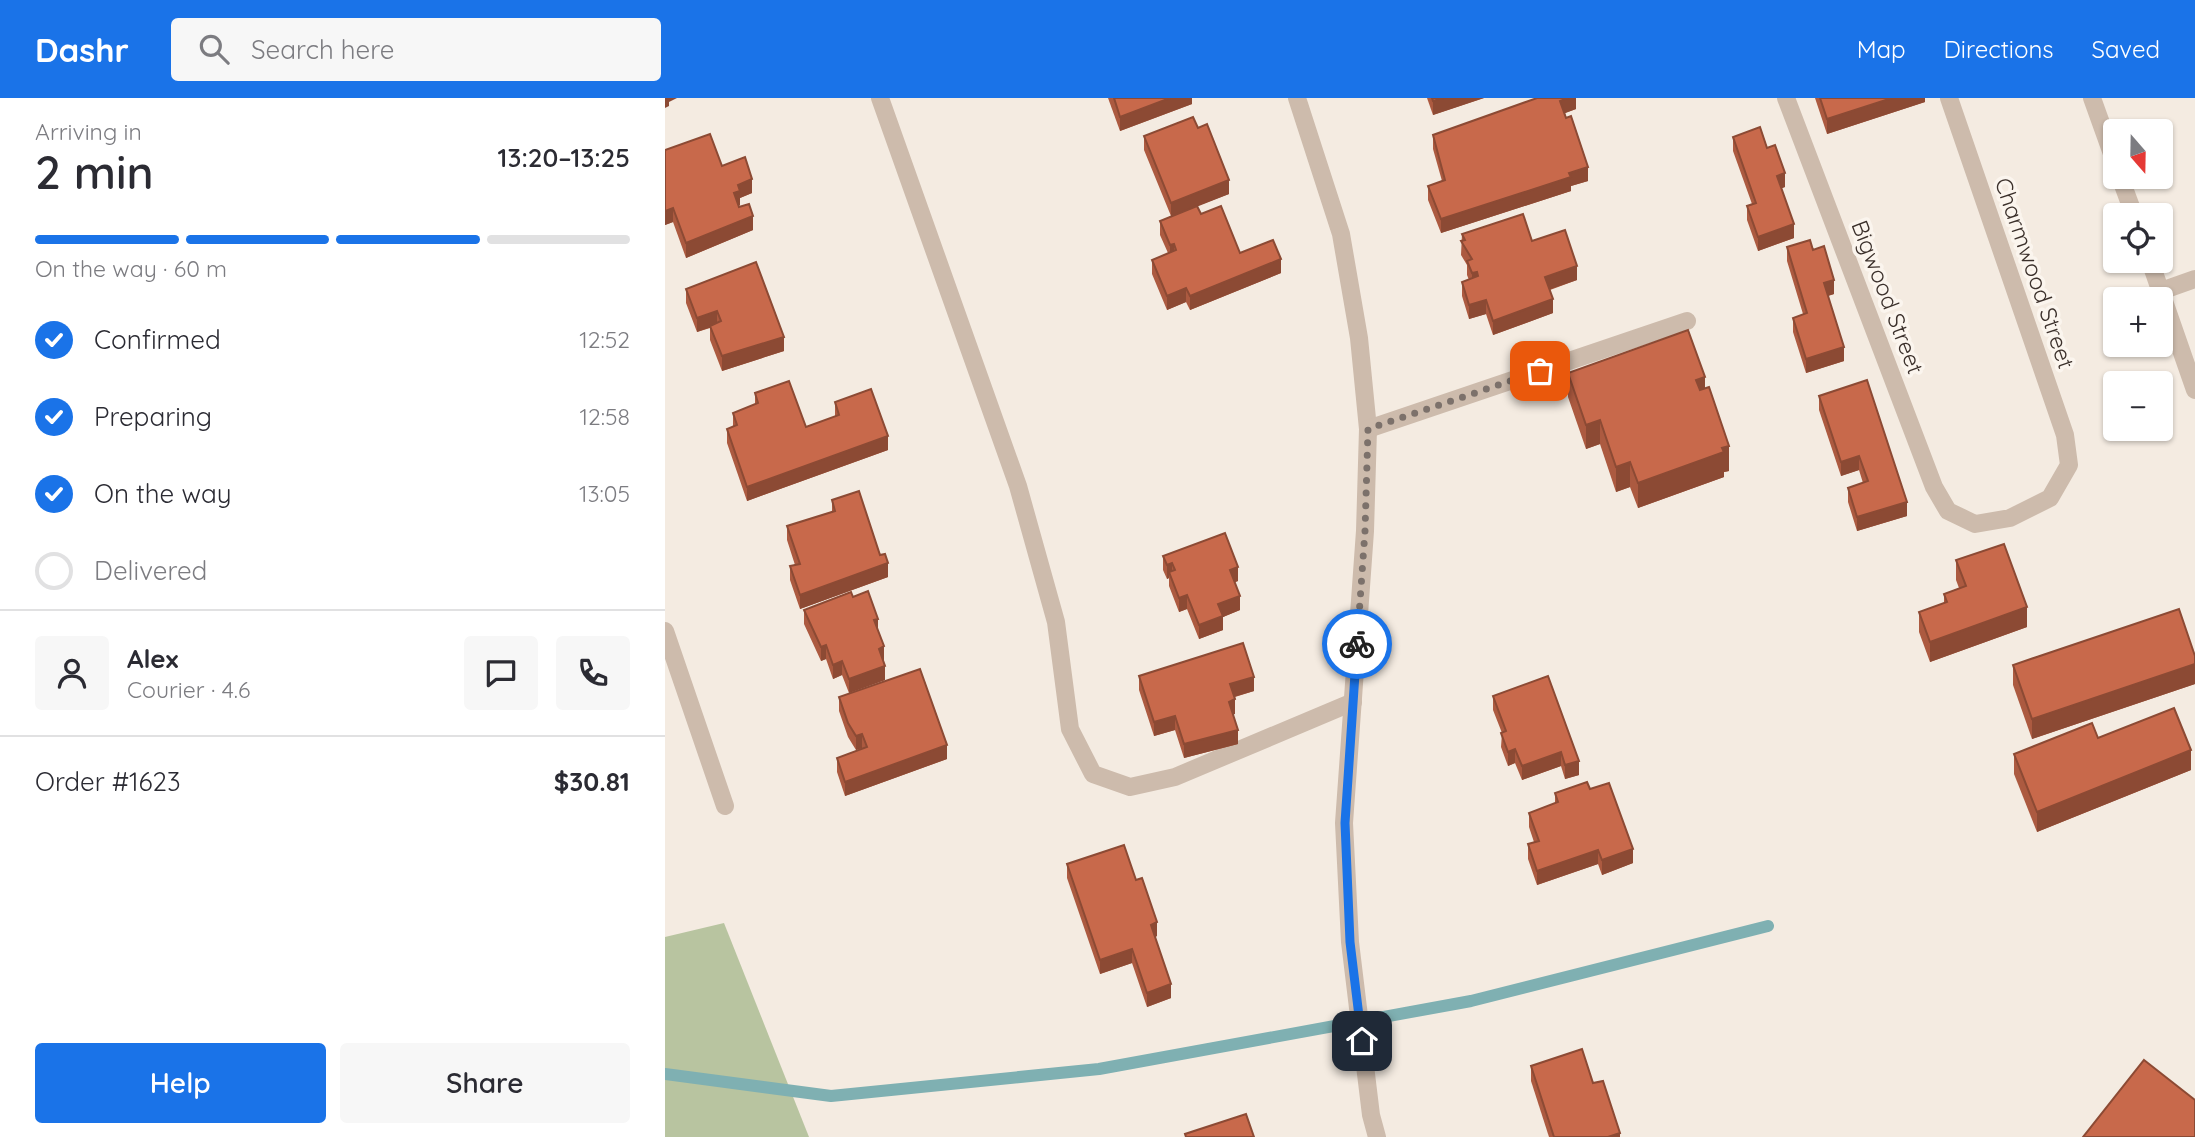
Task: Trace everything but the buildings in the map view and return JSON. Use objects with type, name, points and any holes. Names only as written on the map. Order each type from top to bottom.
[{"type":"street","points":[[880,98],[1018,486],[1056,622],[1070,729],[1093,774],[1130,787],[1175,777],[1353,702]]},
{"type":"street","points":[[1297,98],[1341,234],[1359,338],[1368,429],[1365,531],[1345,823],[1350,942],[1371,1115],[1377,1137]]},
{"type":"street","name":"Bigwood Street","points":[[1786,98],[1934,487],[1948,511],[1975,524],[2010,518],[2050,498],[2069,465]]},
{"type":"street","name":"Charmwood Street","points":[[1949,98],[2065,436],[2069,465]]},
{"type":"street","points":[[2092,98],[2103,129]]},
{"type":"street","points":[[2172,287],[2195,279]]},
{"type":"street","points":[[1368,429],[1687,321]]},
{"type":"street","points":[[2173,326],[2195,390]]},
{"type":"street","points":[[665,631],[725,806]]},
{"type":"green space","points":[[724,923],[809,1137],[665,1137],[665,937]]},
{"type":"waterway","points":[[665,1074],[831,1096],[1099,1069],[1471,1001],[1768,926]]},
{"type":"way so far","points":[[1357,644],[1365,531],[1368,429],[1540,371]]},
{"type":"route","points":[[1357,644],[1345,823],[1350,942],[1362,1041]]}]
